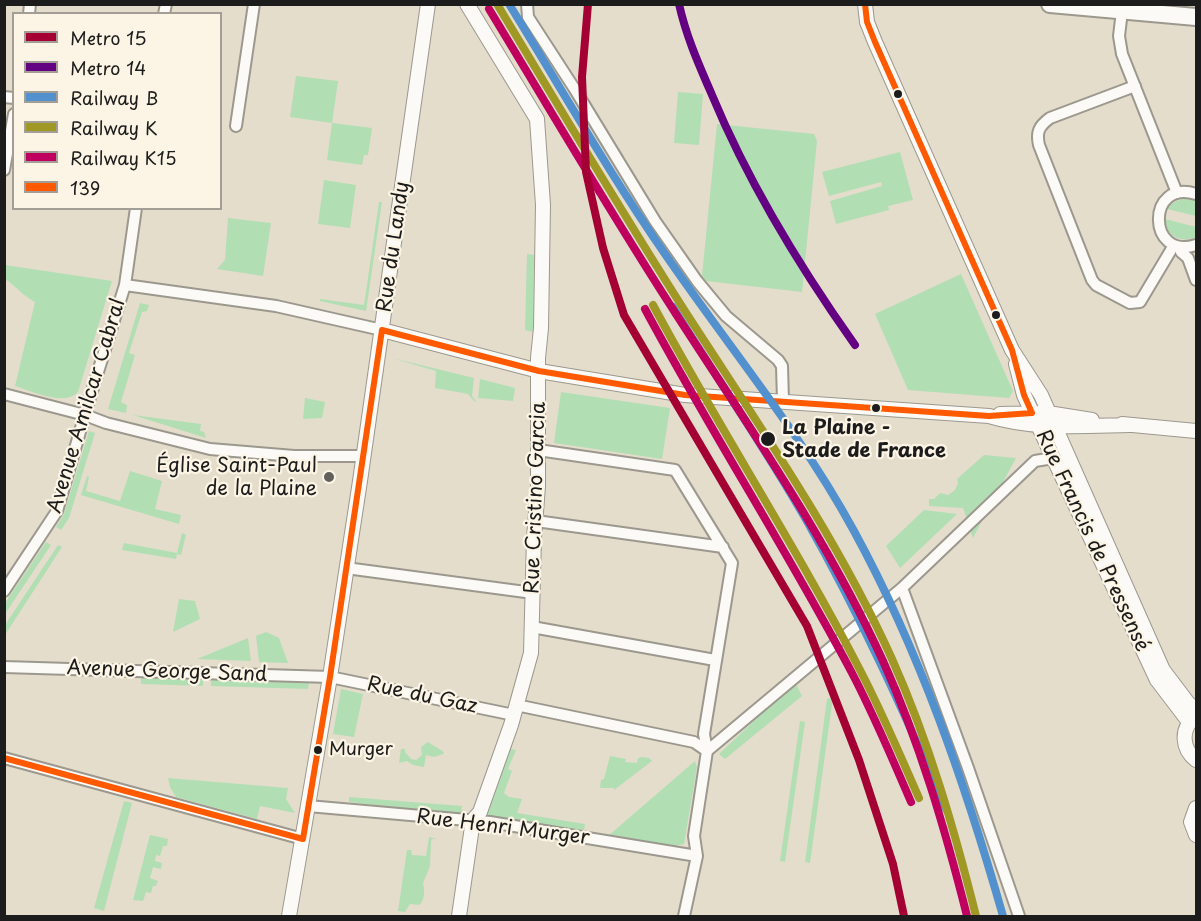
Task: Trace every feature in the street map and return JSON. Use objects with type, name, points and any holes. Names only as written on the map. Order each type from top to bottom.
[{"type":"main road","name":"Rue du Landy","points":[[289,916],[330,677],[428,4]]},
{"type":"main road","name":"Rue Cristino Garcia","points":[[459,916],[473,820],[480,812],[530,662],[536,521],[543,205],[538,125],[534,113],[467,4]]},
{"type":"main road","name":"Rue Francis de Pressensé","points":[[865,4],[867,22],[875,42],[1012,350],[1041,395],[1163,670],[1188,703],[1194,716]]},
{"type":"main road","points":[[1050,4],[1197,17]]},
{"type":"main road","points":[[382,330],[538,371],[685,395],[989,416],[1005,413],[1035,419],[1054,427],[1129,425]]},
{"type":"main road","name":"Rue Francis de Pressensé","points":[[1012,350],[1024,395],[1157,680],[1194,716]]},
{"type":"main road","points":[[1035,419],[1048,413],[1129,425],[1197,431]]},
{"type":"main road","points":[[1194,716],[1185,730],[1184,739],[1186,748],[1197,760]]},
{"type":"main road","points":[[1197,808],[1191,822],[1197,835]]},
{"type":"street","points":[[236,126],[254,4]]},
{"type":"street","points":[[527,4],[528,17],[655,221],[697,281],[726,316],[778,360],[782,366],[783,401]]},
{"type":"street","points":[[1122,11],[1120,46],[1177,193]]},
{"type":"street","points":[[1134,86],[1050,118],[1043,123],[1037,136],[1092,280],[1096,285],[1135,304],[1144,297],[1177,246]]},
{"type":"street","points":[[4,170],[12,125]]},
{"type":"street","points":[[1197,194],[1177,193],[1169,197],[1158,212],[1161,232],[1188,258],[1197,280]]},
{"type":"street","name":"Avenue Amilcar Cabral","points":[[4,591],[57,511],[125,285],[136,210]]},
{"type":"street","points":[[1177,246],[1190,247],[1197,244]]},
{"type":"street","points":[[125,285],[276,306],[382,330]]},
{"type":"street","points":[[4,394],[210,449],[294,456],[363,456]]},
{"type":"street","points":[[538,450],[675,470],[732,563],[704,734],[707,751],[694,836],[697,856],[685,916]]},
{"type":"street","points":[[707,751],[902,588],[1035,461],[1053,458]]},
{"type":"street","points":[[536,521],[723,547]]},
{"type":"street","points":[[346,568],[533,593]]},
{"type":"street","points":[[902,588],[1019,916]]},
{"type":"street","points":[[532,627],[715,660]]},
{"type":"street","name":"Avenue George Sand","points":[[4,667],[330,677]]},
{"type":"street","name":"Rue du Gaz","points":[[330,677],[694,742],[707,751]]},
{"type":"street","points":[[4,758],[303,839]]},
{"type":"street","name":"Rue Henri Murger","points":[[308,806],[473,820],[697,856]]},
{"type":"green space","points":[[296,76],[338,81],[332,123],[290,117]]},
{"type":"green space","points":[[678,92],[703,94],[699,145],[674,143]]},
{"type":"green space","points":[[332,123],[372,128],[368,155],[364,155],[362,165],[327,160]]},
{"type":"green space","points":[[717,124],[814,134],[817,141],[802,292],[706,281],[702,276]]},
{"type":"green space","points":[[900,152],[913,200],[888,206],[889,210],[836,224],[830,201],[882,186],[881,182],[829,196],[822,172]]},
{"type":"green space","points":[[324,180],[356,185],[350,228],[318,224]]},
{"type":"green space","points":[[1183,198],[1196,201],[1196,216],[1167,209],[1169,205]]},
{"type":"green space","points":[[379,202],[382,202],[366,311],[320,301],[320,299],[364,305]]},
{"type":"green space","points":[[228,218],[271,223],[263,276],[217,269],[225,260]]},
{"type":"green space","points":[[1165,219],[1196,227],[1196,237],[1180,239],[1175,237],[1168,230]]},
{"type":"green space","points":[[527,254],[534,255],[533,332],[525,330]]},
{"type":"green space","points":[[5,265],[112,281],[78,392],[72,396],[56,398],[15,386],[35,302],[5,279]]},
{"type":"green space","points":[[961,274],[1013,391],[1009,398],[908,390],[875,314]]},
{"type":"green space","points":[[140,303],[149,305],[147,311],[142,312],[129,353],[135,355],[121,402],[127,405],[126,413],[108,409]]},
{"type":"green space","points":[[392,358],[474,378],[472,396],[476,401],[468,394],[435,388],[436,371]]},
{"type":"green space","points":[[480,379],[515,388],[513,401],[478,398]]},
{"type":"green space","points":[[561,392],[670,408],[662,459],[554,443]]},
{"type":"green space","points":[[305,398],[325,402],[322,418],[303,419]]},
{"type":"green space","points":[[133,415],[201,424],[200,431],[204,432],[206,438]]},
{"type":"green space","points":[[89,431],[95,433],[69,518],[61,530],[56,527],[64,514]]},
{"type":"green space","points":[[984,455],[1016,458],[973,538],[963,508],[929,506],[929,499],[934,499],[940,493],[948,495],[955,490],[957,479]]},
{"type":"green space","points":[[130,471],[162,481],[155,509],[181,515],[179,524],[81,495],[87,476],[89,477],[86,491],[120,501]]},
{"type":"green space","points":[[924,510],[957,514],[900,568],[886,546]]},
{"type":"green space","points":[[182,533],[186,535],[181,555],[177,554],[176,559],[122,550],[124,543],[177,553]]},
{"type":"green space","points":[[46,542],[51,545],[5,614],[5,603]]},
{"type":"green space","points":[[58,545],[62,547],[5,635],[5,625]]},
{"type":"green space","points":[[179,599],[195,601],[200,619],[173,632]]},
{"type":"green space","points":[[266,632],[279,638],[288,663],[259,662],[256,636]]},
{"type":"green space","points":[[248,638],[251,661],[197,659]]},
{"type":"green space","points":[[141,677],[203,679],[203,686],[141,684]]},
{"type":"green space","points":[[211,679],[309,682],[308,689],[211,686]]},
{"type":"green space","points":[[795,682],[802,696],[725,759],[719,754]]},
{"type":"green space","points":[[341,689],[363,694],[354,737],[333,734]]},
{"type":"green space","points":[[833,697],[810,863],[805,862],[827,699]]},
{"type":"green space","points":[[800,721],[805,722],[785,862],[780,861]]},
{"type":"green space","points":[[512,739],[511,749],[516,750],[508,769],[512,771],[504,793],[509,797],[522,799],[517,813],[585,824],[584,831],[488,815],[487,811]]},
{"type":"green space","points":[[428,742],[444,752],[443,754],[434,757],[426,755],[424,767],[407,761],[399,763],[401,749],[405,749],[411,759],[416,760],[422,755],[421,747]]},
{"type":"green space","points":[[610,756],[626,759],[625,762],[637,763],[638,758],[642,757],[652,761],[614,790],[614,788],[600,788]]},
{"type":"green space","points":[[695,761],[697,767],[684,844],[675,846],[608,836]]},
{"type":"green space","points":[[168,778],[288,788],[286,799],[295,813],[260,806],[257,819],[176,797]]},
{"type":"green space","points":[[349,797],[462,806],[461,816],[349,802]]},
{"type":"green space","points":[[124,801],[132,803],[104,911],[94,908]]},
{"type":"green space","points":[[150,835],[168,839],[167,846],[163,846],[160,856],[156,855],[155,861],[162,863],[161,869],[153,867],[150,878],[158,881],[151,893],[146,892],[143,901],[133,900]]},
{"type":"green space","points":[[429,837],[437,839],[432,839],[431,842],[430,866],[423,883],[422,900],[419,905],[410,904],[405,912],[398,911],[407,850],[411,850],[412,855],[426,856]]},
{"type":"metro line","name":"15","points":[[588,4],[582,77],[586,172],[603,248],[624,315],[807,626],[859,760],[893,864],[904,916]]},
{"type":"metro line","name":"14","points":[[679,4],[685,28],[698,61],[742,160],[776,224],[855,345]]},
{"type":"rail line","name":"K","points":[[497,4],[641,241],[798,486],[871,614],[918,722],[950,818],[976,916]]},
{"type":"rail line","name":"B","points":[[509,4],[644,223],[811,459],[854,531],[900,624],[939,719],[973,817],[1003,916]]},
{"type":"rail line","name":"K15","points":[[489,9],[628,238],[786,484],[861,615],[909,723],[941,819],[967,916]]},
{"type":"rail line","name":"K","points":[[653,305],[784,532],[860,670],[919,798]]},
{"type":"rail line","name":"B","points":[[673,307],[808,523],[881,664],[946,809]]},
{"type":"rail line","name":"K15","points":[[645,309],[852,673],[911,802]]},
{"type":"transit line","name":"139","points":[[382,330],[539,371],[685,395],[989,416],[1032,413],[1024,395],[1012,350],[875,42],[867,22],[865,4]]},
{"type":"transit line","name":"139","points":[[303,839],[330,677],[382,330]]},
{"type":"transit line","name":"139","points":[[4,758],[303,839]]},
{"type":"place","name":"La Plaine - Stade de France","points":[[768,439]]},
{"type":"place","name":"Église Saint-Paul de la Plaine","points":[[329,477]]},
{"type":"place","name":"Murger","points":[[318,750]]}]
